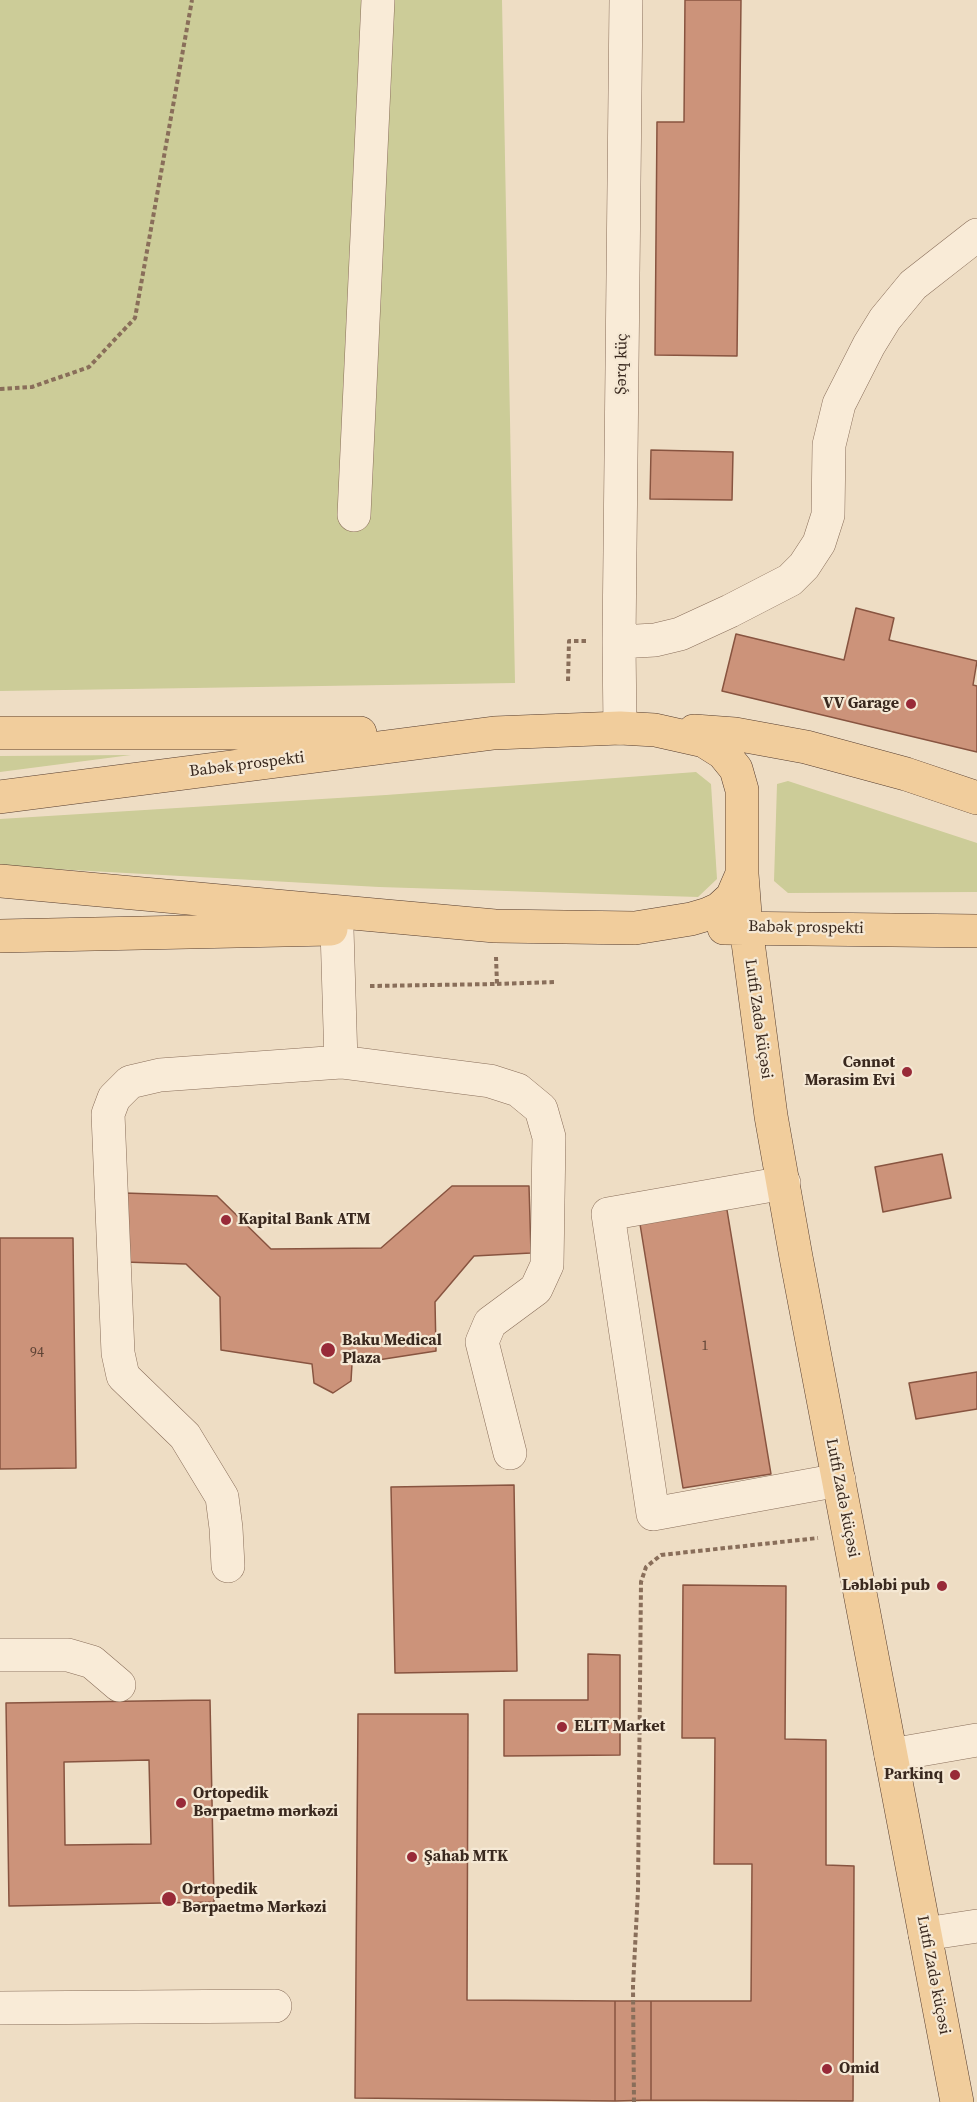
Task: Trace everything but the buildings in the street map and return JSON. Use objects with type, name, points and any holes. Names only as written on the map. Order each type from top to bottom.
[{"type":"main road","name":"Babək prospekti","points":[[0,733],[494,733],[620,728],[714,732],[772,739],[906,774],[977,798]]},
{"type":"main road","name":"Babək prospekti","points":[[635,928],[691,919],[719,909],[732,897],[742,874],[742,790],[736,769],[723,753],[704,741],[655,730]]},
{"type":"main road","name":"Babək prospekti","points":[[0,797],[494,733]]},
{"type":"main road","name":"Lutfi Zadə küçəsi","points":[[742,874],[746,927],[771,1116],[957,2102]]},
{"type":"main road","name":"Babək prospekti","points":[[0,881],[495,926]]},
{"type":"main road","name":"Babək prospekti","points":[[0,936],[495,926],[977,931]]},
{"type":"street","points":[[354,514],[378,0]]},
{"type":"street","name":"Şərq küç","points":[[620,728],[626,0]]},
{"type":"street","points":[[619,642],[655,640],[680,634],[790,580],[804,566],[819,543],[828,514],[829,445],[839,404],[869,345],[885,319],[913,285],[977,235]]},
{"type":"street","points":[[336,929],[340,1062]]},
{"type":"street","points":[[228,1566],[222,1497],[185,1436],[123,1376],[118,1353],[108,1114],[114,1098],[130,1082],[160,1075],[340,1062],[490,1081],[518,1090],[541,1109],[549,1137],[547,1265],[536,1289],[490,1323],[482,1342],[510,1453]]},
{"type":"street","points":[[784,1183],[608,1214],[653,1514],[839,1479]]},
{"type":"street","points":[[0,1655],[68,1656],[92,1662],[119,1685]]},
{"type":"street","points":[[891,1755],[977,1740]]},
{"type":"street","points":[[925,1934],[977,1926]]},
{"type":"street","points":[[0,2008],[275,2006]]},
{"type":"path","points":[[0,390],[33,387],[89,368],[135,318],[192,0]]},
{"type":"path","points":[[568,681],[569,641]]},
{"type":"path","points":[[495,926],[497,984]]},
{"type":"path","points":[[338,987],[554,982]]},
{"type":"path","points":[[634,2102],[633,1986],[638,1890],[641,1582],[646,1567],[662,1555],[849,1534]]},
{"type":"green space","points":[[0,0],[502,0],[515,683],[0,691]]},
{"type":"green space","points":[[131,755],[0,772],[0,756]]},
{"type":"green space","points":[[696,772],[711,784],[717,879],[698,897],[379,887],[0,866],[0,819],[386,795]]},
{"type":"green space","points":[[788,781],[977,843],[977,892],[788,893],[774,881],[777,784]]},
{"type":"place","name":"VV Garage","points":[[911,704]]},
{"type":"place","name":"Cənnət Mərasim Evi","points":[[907,1072]]},
{"type":"place","name":"Kapital Bank ATM","points":[[226,1220]]},
{"type":"place","name":"Baku Medical Plaza","points":[[328,1350]]},
{"type":"place","name":"Ləbləbi pub","points":[[942,1586]]},
{"type":"place","name":"ELIT Market","points":[[562,1727]]},
{"type":"place","name":"Parkinq","points":[[955,1775]]},
{"type":"place","name":"Ortopedik Bərpaetmə mərkəzi","points":[[181,1803]]},
{"type":"place","name":"Şahab MTK","points":[[412,1857]]},
{"type":"place","name":"Ortopedik Bərpaetmə Mərkəzi","points":[[169,1899]]},
{"type":"place","name":"Omid","points":[[827,2069]]}]
